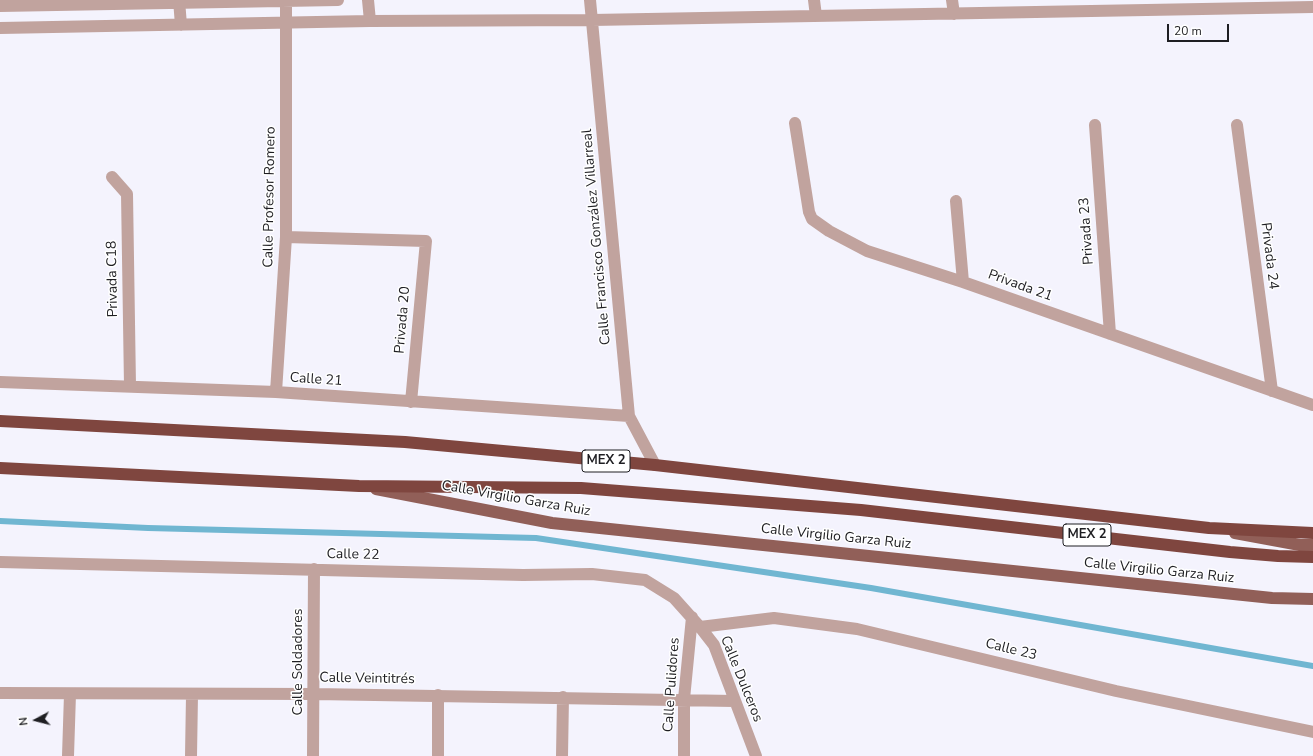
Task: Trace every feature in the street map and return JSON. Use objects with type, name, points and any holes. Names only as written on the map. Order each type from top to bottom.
[{"type":"highway","name":"MEX 2","points":[[0,421],[405,442],[655,466],[1209,528],[1313,533]]},
{"type":"highway","name":"MEX 2","points":[[0,468],[359,486],[582,488],[861,510],[1230,552],[1278,556],[1313,556]]},
{"type":"main road","name":"Calle Virgilio Garza Ruiz","points":[[359,486],[552,523],[1272,598],[1313,599]]},
{"type":"main road","points":[[1209,528],[1300,545],[1313,545]]},
{"type":"street","points":[[0,6],[179,1],[338,0]]},
{"type":"street","points":[[368,0],[370,21]]},
{"type":"street","name":"Calle Francisco González Villarreal","points":[[590,0],[629,416],[655,466]]},
{"type":"street","points":[[814,0],[816,16]]},
{"type":"street","points":[[952,0],[954,14]]},
{"type":"street","points":[[179,1],[181,25]]},
{"type":"street","name":"Calle Profesor Romero","points":[[276,392],[286,237],[286,1]]},
{"type":"street","points":[[0,28],[287,22],[592,20],[954,14],[1085,6],[1313,7]]},
{"type":"street","name":"Privada 21","points":[[796,123],[809,212],[812,219],[829,232],[867,251],[963,282],[1313,405]]},
{"type":"street","name":"Privada 23","points":[[1095,125],[1110,334]]},
{"type":"street","name":"Privada 24","points":[[1237,125],[1272,391]]},
{"type":"street","name":"Privada C18","points":[[112,177],[127,194],[130,386]]},
{"type":"street","points":[[956,201],[963,282]]},
{"type":"street","name":"Privada 20","points":[[286,237],[426,241],[411,402]]},
{"type":"street","name":"Calle 21","points":[[0,382],[276,392],[629,416]]},
{"type":"street","name":"Calle 22","points":[[0,562],[523,575],[592,574],[645,580],[674,598],[692,617]]},
{"type":"street","name":"Calle Soldadores","points":[[313,756],[315,694],[314,569]]},
{"type":"street","name":"Calle Dulceros","points":[[692,617],[714,645],[756,756]]},
{"type":"street","name":"Calle Pulidores","points":[[684,756],[684,699],[692,617]]},
{"type":"street","name":"Calle 23","points":[[700,627],[774,618],[857,629],[1116,691],[1313,732]]},
{"type":"street","name":"Calle Veintitrés","points":[[0,693],[438,695],[734,701]]},
{"type":"street","points":[[68,756],[70,694]]},
{"type":"street","points":[[191,756],[192,695]]},
{"type":"street","points":[[438,695],[438,756]]},
{"type":"street","points":[[562,756],[563,697]]},
{"type":"waterway","points":[[0,521],[148,528],[536,538],[871,588],[1313,666]]}]
